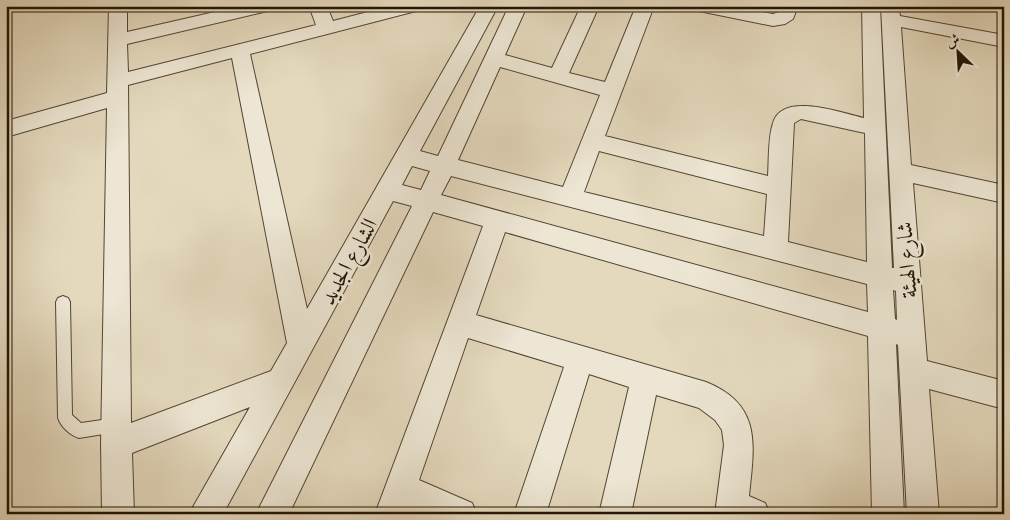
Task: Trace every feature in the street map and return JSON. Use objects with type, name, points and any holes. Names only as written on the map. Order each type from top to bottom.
[{"type":"street","points":[[118,6],[116,90],[116,434],[118,514]]},
{"type":"street","points":[[117,40],[266,6]]},
{"type":"street","points":[[318,6],[326,28]]},
{"type":"street","points":[[6,129],[116,90],[248,48],[414,6]]},
{"type":"street","name":"الشارع الجديد","points":[[205,514],[490,6]]},
{"type":"street","name":"الشارع الجديد","points":[[272,514],[444,166],[518,6]]},
{"type":"street","points":[[558,76],[590,6]]},
{"type":"street","points":[[570,198],[645,6]]},
{"type":"street","points":[[699,6],[773,20],[779,20],[787,16],[789,6]]},
{"type":"street","points":[[247,10],[248,48],[301,345]]},
{"type":"street","points":[[884,11],[1004,41]]},
{"type":"street","name":"شارع الهيئة","points":[[884,11],[875,128],[888,514]]},
{"type":"street","name":"شارع الهيئة","points":[[884,11],[900,171],[923,514]]},
{"type":"street","points":[[494,59],[612,91]]},
{"type":"street","points":[[775,249],[783,123],[789,115],[801,112],[808,113],[875,128]]},
{"type":"street","points":[[592,141],[778,188]]},
{"type":"street","points":[[406,156],[908,282]]},
{"type":"street","points":[[900,171],[1004,194]]},
{"type":"street","points":[[388,190],[911,336]]},
{"type":"street","points":[[461,514],[396,501],[497,220]]},
{"type":"street","points":[[460,323],[706,396],[716,401],[731,416],[739,435],[739,511]]},
{"type":"street","points":[[530,514],[580,358]]},
{"type":"street","points":[[913,371],[1004,395]]},
{"type":"street","points":[[615,514],[645,378]]},
{"type":"street","points":[[116,434],[281,381]]},
{"type":"lane","points":[[64,302],[65,418],[79,431],[116,434]]}]
